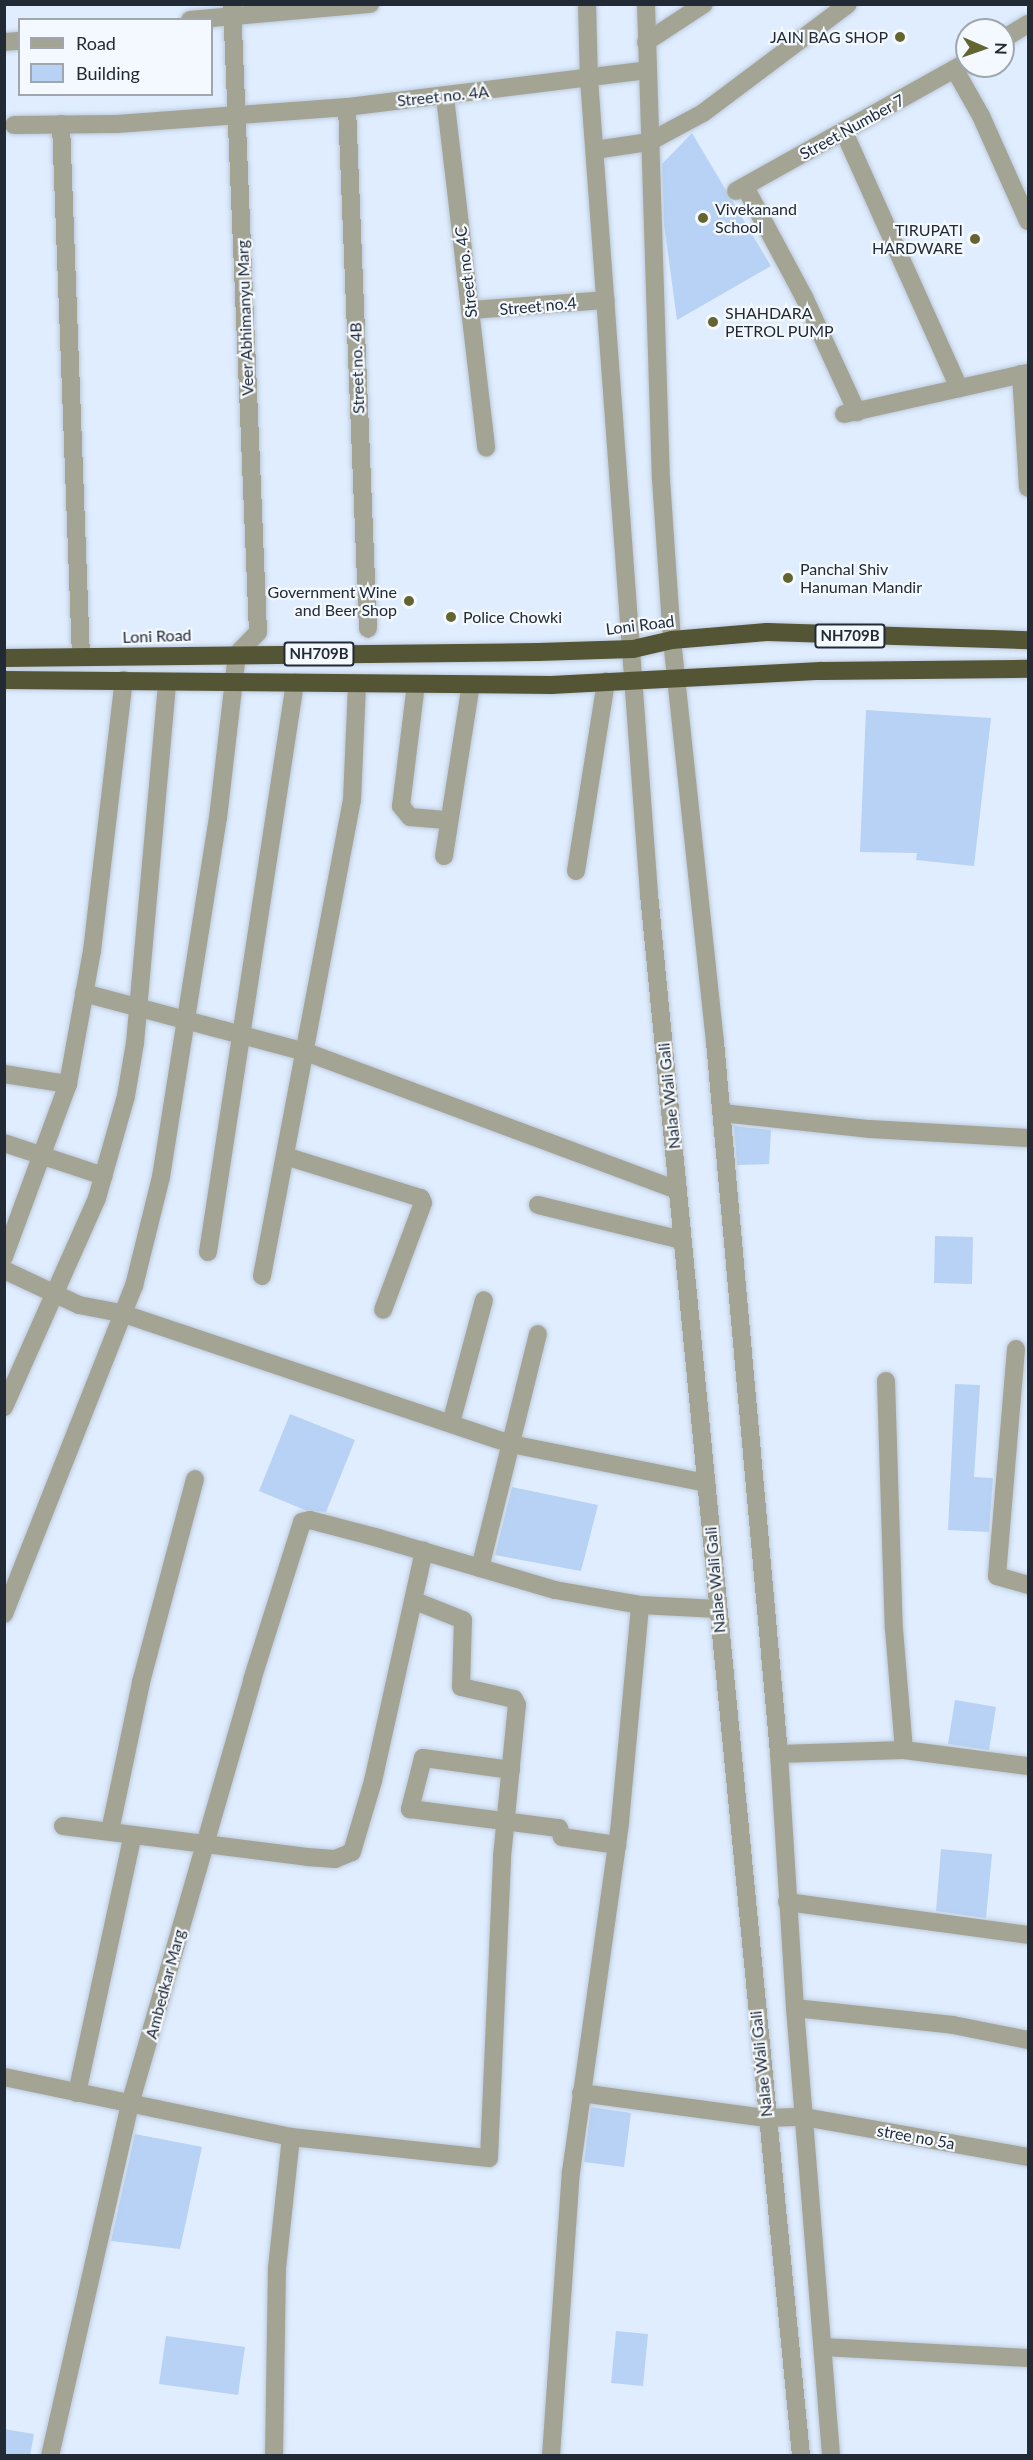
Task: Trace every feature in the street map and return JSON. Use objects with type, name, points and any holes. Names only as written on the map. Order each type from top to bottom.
[{"type":"highway","name":"Loni Road","points":[[4,658],[633,649],[672,640],[767,632],[1029,640]]},
{"type":"highway","name":"NH709B","points":[[680,677],[1029,669]]},
{"type":"highway","points":[[634,681],[680,677]]},
{"type":"highway","name":"NH709B","points":[[4,680],[357,684],[634,681]]},
{"type":"street","points":[[198,18],[232,9],[370,4]]},
{"type":"street","name":"Nalae Wali Gali","points":[[587,4],[589,79],[633,649],[633,704],[766,2118],[801,2456]]},
{"type":"street","points":[[646,4],[661,479],[672,640],[680,677],[780,1754],[787,1902],[831,2456]]},
{"type":"street","points":[[646,42],[704,4]]},
{"type":"street","points":[[595,150],[649,142],[703,112],[848,4]]},
{"type":"street","name":"Veer Abhimanyu Marg","points":[[232,9],[258,632],[237,654]]},
{"type":"street","points":[[1015,32],[1029,24]]},
{"type":"street","name":"Street Number 7","points":[[955,69],[740,189],[804,297],[850,413],[959,388]]},
{"type":"street","name":"Street no. 4A","points":[[14,125],[237,116],[347,107],[445,97],[647,70]]},
{"type":"street","points":[[966,78],[1029,221]]},
{"type":"street","name":"Street no. 4C","points":[[445,97],[486,448]]},
{"type":"street","name":"Street no. 4B","points":[[347,107],[368,629]]},
{"type":"street","points":[[61,124],[81,657]]},
{"type":"street","points":[[844,132],[959,388],[1025,373],[1029,488]]},
{"type":"street","name":"Street no.4","points":[[470,310],[606,300]]},
{"type":"street","points":[[4,1614],[121,1313],[134,1286],[161,1177],[236,683],[237,654]]},
{"type":"street","points":[[4,1257],[39,1156],[68,1084],[84,993],[124,680]]},
{"type":"street","points":[[576,871],[606,681]]},
{"type":"street","points":[[4,1407],[104,1176],[126,1096],[138,1007],[167,683]]},
{"type":"street","points":[[208,1252],[295,683]]},
{"type":"street","points":[[261,1276],[306,1052],[352,800],[357,684]]},
{"type":"street","points":[[416,684],[401,806],[410,817],[448,820]]},
{"type":"street","points":[[444,856],[471,684]]},
{"type":"street","points":[[84,993],[306,1052],[678,1190]]},
{"type":"street","points":[[4,1074],[68,1084]]},
{"type":"street","points":[[722,1113],[881,1130],[1029,1138]]},
{"type":"street","points":[[4,1143],[104,1176]]},
{"type":"street","points":[[285,1156],[421,1198],[423,1203],[383,1310]]},
{"type":"street","points":[[538,1205],[682,1240]]},
{"type":"street","points":[[4,1270],[79,1305],[121,1313],[511,1444],[706,1483]]},
{"type":"street","points":[[451,1423],[484,1300]]},
{"type":"street","points":[[480,1568],[538,1334]]},
{"type":"street","points":[[1016,1349],[997,1576],[1029,1585]]},
{"type":"street","points":[[886,1381],[894,1629],[904,1750]]},
{"type":"street","points":[[110,1831],[141,1682],[195,1479]]},
{"type":"street","name":"Ambedkar Marg","points":[[50,2456],[129,2104],[203,1843],[293,1548],[306,1520],[424,1551]]},
{"type":"street","points":[[63,1826],[335,1858],[352,1852],[373,1781],[415,1601],[424,1551],[555,1590],[640,1605],[718,1609]]},
{"type":"street","points":[[4,2077],[291,2137],[489,2158],[505,1822],[517,1701],[461,1687],[464,1620],[415,1601]]},
{"type":"street","points":[[551,2456],[571,2172],[617,1845],[640,1605]]},
{"type":"street","points":[[780,1754],[904,1750],[1029,1766]]},
{"type":"street","points":[[511,1770],[423,1758],[410,1809],[559,1828],[562,1837],[617,1845]]},
{"type":"street","points":[[76,2092],[133,1835]]},
{"type":"street","points":[[787,1902],[1029,1935]]},
{"type":"street","points":[[795,2008],[953,2025],[1029,2040]]},
{"type":"street","name":"stree no 5a","points":[[581,2093],[766,2118],[804,2118],[1029,2157]]},
{"type":"street","points":[[274,2456],[277,2268],[291,2137]]},
{"type":"street","points":[[822,2347],[1029,2358]]},
{"type":"building","name":"Vivekanand School","points":[[692,133],[771,266],[677,320],[664,224],[662,164]]},
{"type":"building","points":[[866,710],[991,718],[974,866],[916,860],[917,853],[860,852]]},
{"type":"building","points":[[734,1126],[771,1130],[769,1164],[737,1165]]},
{"type":"building","points":[[935,1236],[973,1237],[972,1284],[934,1283]]},
{"type":"building","points":[[955,1384],[980,1385],[974,1477],[993,1478],[989,1532],[948,1530]]},
{"type":"building","points":[[290,1414],[355,1440],[326,1512],[305,1510],[259,1491]]},
{"type":"building","points":[[512,1487],[598,1505],[581,1571],[495,1555]]},
{"type":"building","points":[[955,1700],[996,1707],[989,1750],[948,1744]]},
{"type":"building","points":[[941,1849],[992,1854],[986,1918],[936,1911]]},
{"type":"building","points":[[591,2107],[631,2113],[624,2167],[584,2162]]},
{"type":"building","points":[[135,2134],[202,2147],[180,2249],[111,2241]]},
{"type":"building","points":[[616,2331],[648,2334],[643,2386],[611,2383]]},
{"type":"building","points":[[166,2336],[245,2347],[238,2395],[159,2384]]},
{"type":"building","points":[[4,2429],[34,2434],[30,2456],[4,2456]]},
{"type":"place","name":"JAIN BAG SHOP","points":[[900,37]]},
{"type":"place","name":"Vivekanand School","points":[[703,218]]},
{"type":"place","name":"TIRUPATI HARDWARE","points":[[975,239]]},
{"type":"place","name":"SHAHDARA PETROL PUMP","points":[[713,322]]},
{"type":"place","name":"Panchal Shiv Hanuman Mandir","points":[[788,578]]},
{"type":"place","name":"Government Wine and Beer Shop","points":[[409,601]]},
{"type":"place","name":"Police Chowki","points":[[451,617]]}]
